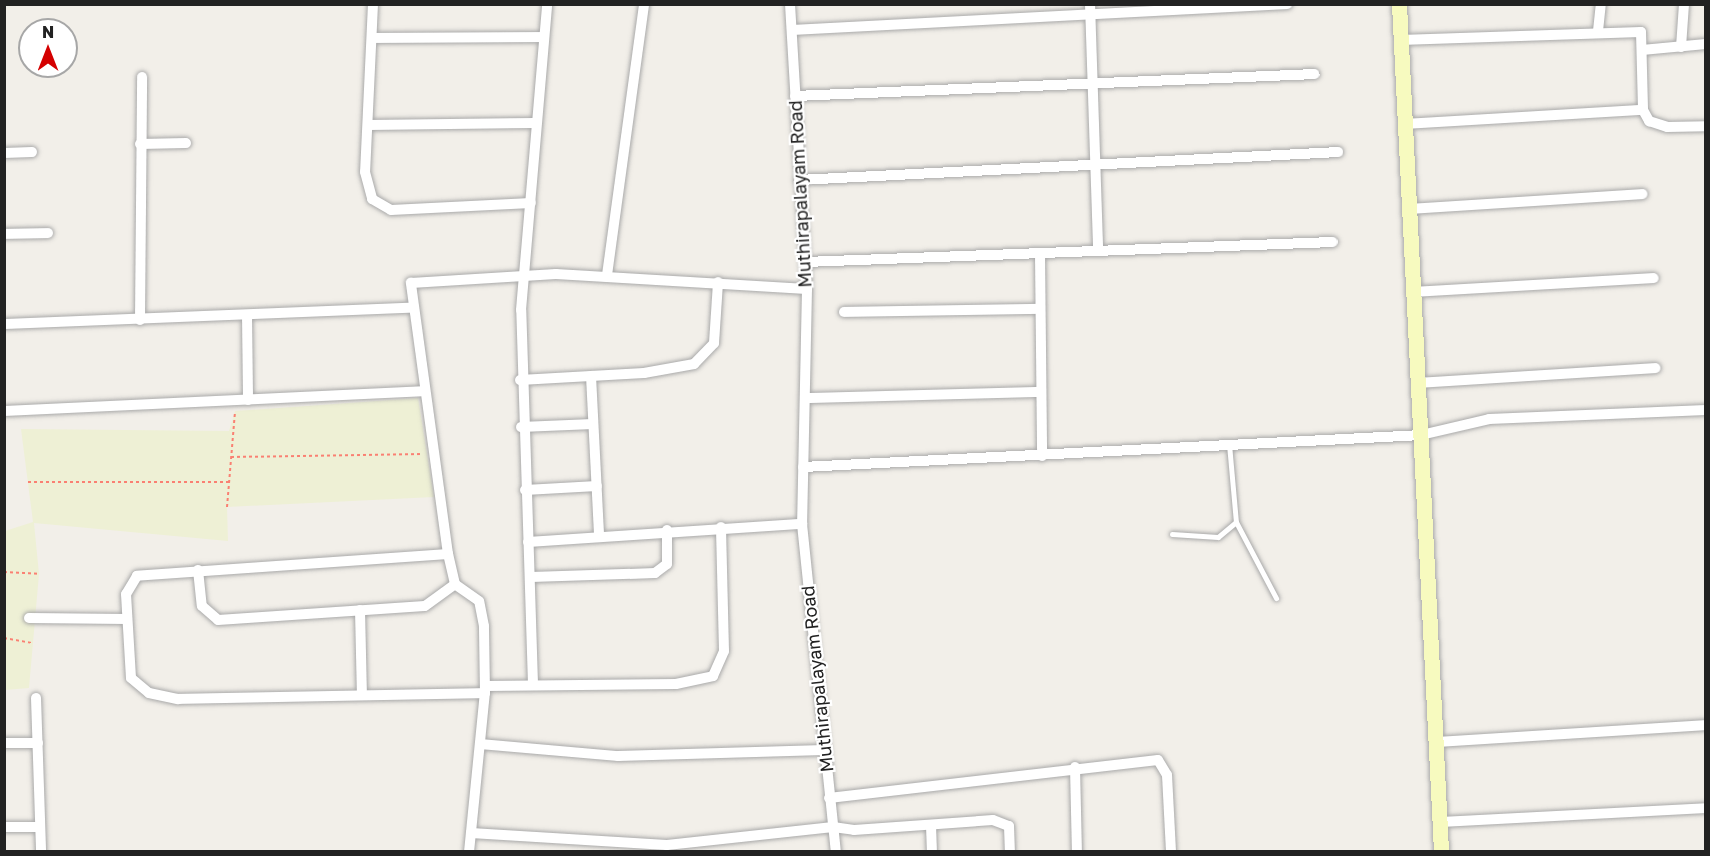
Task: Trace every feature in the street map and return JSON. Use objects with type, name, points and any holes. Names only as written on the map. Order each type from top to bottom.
[{"type":"street","points":[[374,4],[368,125],[368,189],[379,208],[531,203]]},
{"type":"street","points":[[533,684],[531,577],[520,380],[523,274],[547,4]]},
{"type":"street","points":[[607,276],[644,4]]},
{"type":"street","name":"Muthirapalayam Road","points":[[790,4],[807,289],[802,524],[836,852]]},
{"type":"street","points":[[792,30],[1090,10],[1287,4]]},
{"type":"street","points":[[1400,4],[1400,40],[1438,742],[1441,852]]},
{"type":"street","points":[[1598,31],[1601,4]]},
{"type":"street","points":[[1681,46],[1684,4]]},
{"type":"street","points":[[1090,10],[1098,251]]},
{"type":"street","points":[[1400,40],[1598,31],[1641,32],[1643,110],[1656,126],[1706,126]]},
{"type":"street","points":[[372,38],[544,38]]},
{"type":"street","points":[[1642,50],[1706,44]]},
{"type":"street","points":[[795,96],[1094,86],[1315,74]]},
{"type":"street","points":[[140,320],[142,77]]},
{"type":"street","points":[[1405,124],[1643,110]]},
{"type":"street","points":[[368,125],[535,123]]},
{"type":"street","points":[[140,144],[186,143]]},
{"type":"street","points":[[4,153],[32,152]]},
{"type":"street","points":[[800,180],[1096,167],[1338,152]]},
{"type":"street","points":[[1410,209],[1643,194]]},
{"type":"street","points":[[4,234],[48,233]]},
{"type":"street","points":[[805,262],[1333,242]]},
{"type":"street","points":[[1040,254],[1042,456]]},
{"type":"street","points":[[469,852],[486,690],[482,608],[455,584],[448,554],[410,308],[409,287],[415,282],[523,274],[607,276],[807,289]]},
{"type":"street","points":[[1413,292],[1654,278]]},
{"type":"street","points":[[520,380],[676,369],[707,354],[717,329],[718,282]]},
{"type":"street","points":[[4,324],[410,308]]},
{"type":"street","points":[[844,312],[1040,309]]},
{"type":"street","points":[[247,315],[248,400]]},
{"type":"street","points":[[1418,383],[1656,368]]},
{"type":"street","points":[[591,376],[599,536]]},
{"type":"street","points":[[4,411],[423,391]]},
{"type":"street","points":[[806,398],[1040,392]]},
{"type":"street","points":[[803,467],[1421,435],[1489,419],[1706,410]]},
{"type":"street","points":[[521,427],[593,424]]},
{"type":"street","points":[[525,490],[597,486]]},
{"type":"street","points":[[528,542],[667,530],[802,524]]},
{"type":"street","points":[[448,554],[198,570],[131,579],[127,619],[131,678],[160,697],[362,695],[486,690],[533,684],[676,684],[713,676],[724,651],[721,527]]},
{"type":"street","points":[[531,577],[655,573],[667,564],[667,530]]},
{"type":"street","points":[[198,570],[202,606],[211,619],[425,606],[455,584]]},
{"type":"street","points":[[360,610],[362,695]]},
{"type":"street","points":[[29,618],[127,619]]},
{"type":"street","points":[[36,698],[41,852]]},
{"type":"street","points":[[1438,742],[1706,725]]},
{"type":"street","points":[[4,743],[38,743]]},
{"type":"street","points":[[480,744],[618,756],[824,750]]},
{"type":"street","points":[[830,798],[1075,767],[1158,760],[1167,775],[1171,852]]},
{"type":"street","points":[[1075,767],[1077,852]]},
{"type":"street","points":[[1441,822],[1706,808]]},
{"type":"street","points":[[471,833],[667,845],[833,827],[1003,821],[1010,826],[1010,852]]},
{"type":"street","points":[[931,825],[932,852]]},
{"type":"street","points":[[4,827],[40,827]]},
{"type":"lane","points":[[1229,444],[1236,522],[1276,598]]},
{"type":"lane","points":[[1172,534],[1218,537],[1236,522]]},
{"type":"path","points":[[226,507],[235,411]]},
{"type":"path","points":[[231,457],[427,453]]},
{"type":"path","points":[[28,482],[229,482]]},
{"type":"path","points":[[4,572],[39,574]]},
{"type":"path","points":[[4,638],[32,643]]},
{"type":"green space","points":[[418,398],[434,497],[227,507],[228,541],[34,523],[39,574],[29,688],[5,690],[5,531],[33,522],[21,429],[229,431],[235,411]]}]
